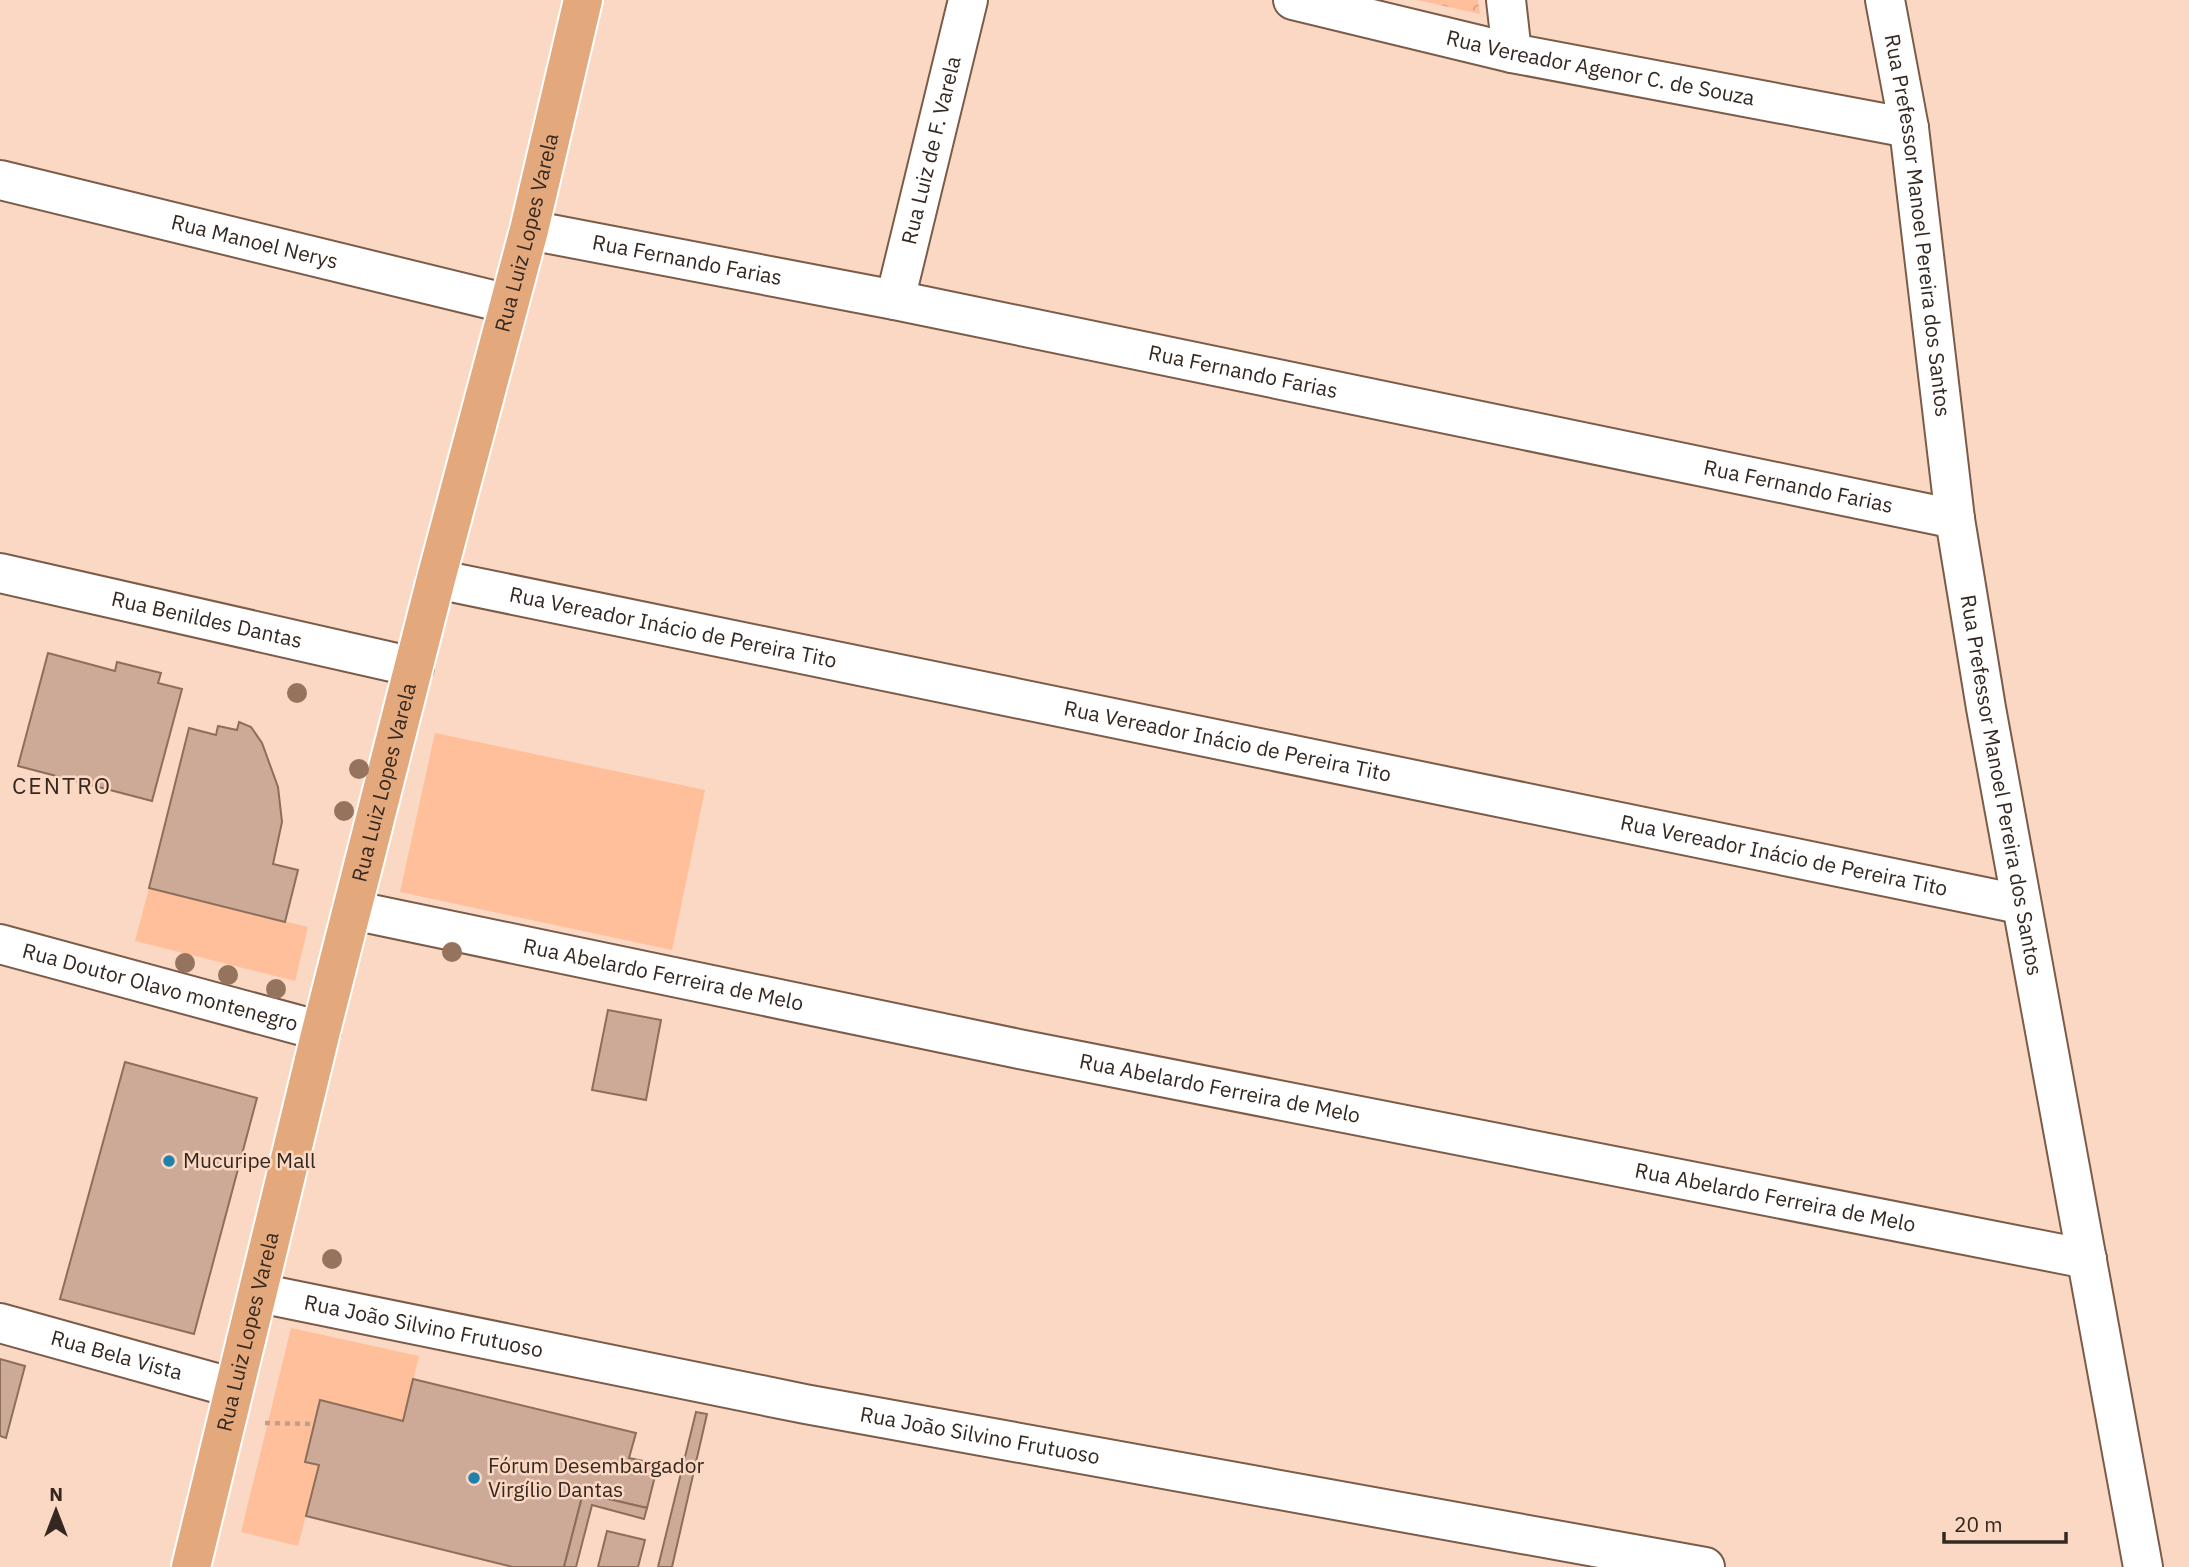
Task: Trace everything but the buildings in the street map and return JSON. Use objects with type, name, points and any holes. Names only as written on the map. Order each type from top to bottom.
[{"type":"main road","name":"Rua Luiz Lopes Varela","points":[[191,1567],[321,1031],[436,579],[529,230],[583,0]]},
{"type":"street","name":"Rua Luiz de F. Varela","points":[[895,300],[968,0]]},
{"type":"street","name":"Rua Vereador Agenor C. de Souza","points":[[1293,0],[1512,53],[1909,128]]},
{"type":"street","points":[[1506,0],[1512,53]]},
{"type":"street","name":"Rua Prefessor Manoel Pereira dos Santos","points":[[1885,0],[1909,128],[1955,519],[2019,904],[2143,1567]]},
{"type":"street","name":"Rua Manoel Nerys","points":[[0,180],[509,304]]},
{"type":"street","name":"Rua Fernando Farias","points":[[529,230],[895,300],[1955,519]]},
{"type":"street","name":"Rua Benildes Dantas","points":[[0,573],[414,667]]},
{"type":"street","name":"Rua Vereador Inácio de Pereira Tito","points":[[436,579],[2019,904]]},
{"type":"street","name":"Rua Abelardo Ferreira de Melo","points":[[352,910],[1019,1049],[2087,1259]]},
{"type":"street","name":"Rua Doutor Olavo montenegro","points":[[0,944],[321,1031]]},
{"type":"street","name":"Rua João Silvino Frutuoso","points":[[259,1293],[805,1404],[1704,1567]]},
{"type":"street","name":"Rua Bela Vista","points":[[0,1323],[234,1388]]},
{"type":"green space","points":[[1417,0],[1478,0],[1480,14]]},
{"type":"green space","points":[[435,733],[705,790],[672,950],[400,892]]},
{"type":"green space","points":[[149,888],[308,927],[295,981],[135,941]]},
{"type":"green space","points":[[291,1328],[419,1356],[403,1421],[320,1401],[305,1461],[319,1465],[298,1546],[241,1532]]},
{"type":"place","name":"Mucuripe Mall","points":[[169,1161]]},
{"type":"place","name":"Fórum Desembargador Virgílio Dantas","points":[[474,1478]]},
{"type":"district","name":"CENTRO","points":[[62,786]]}]
